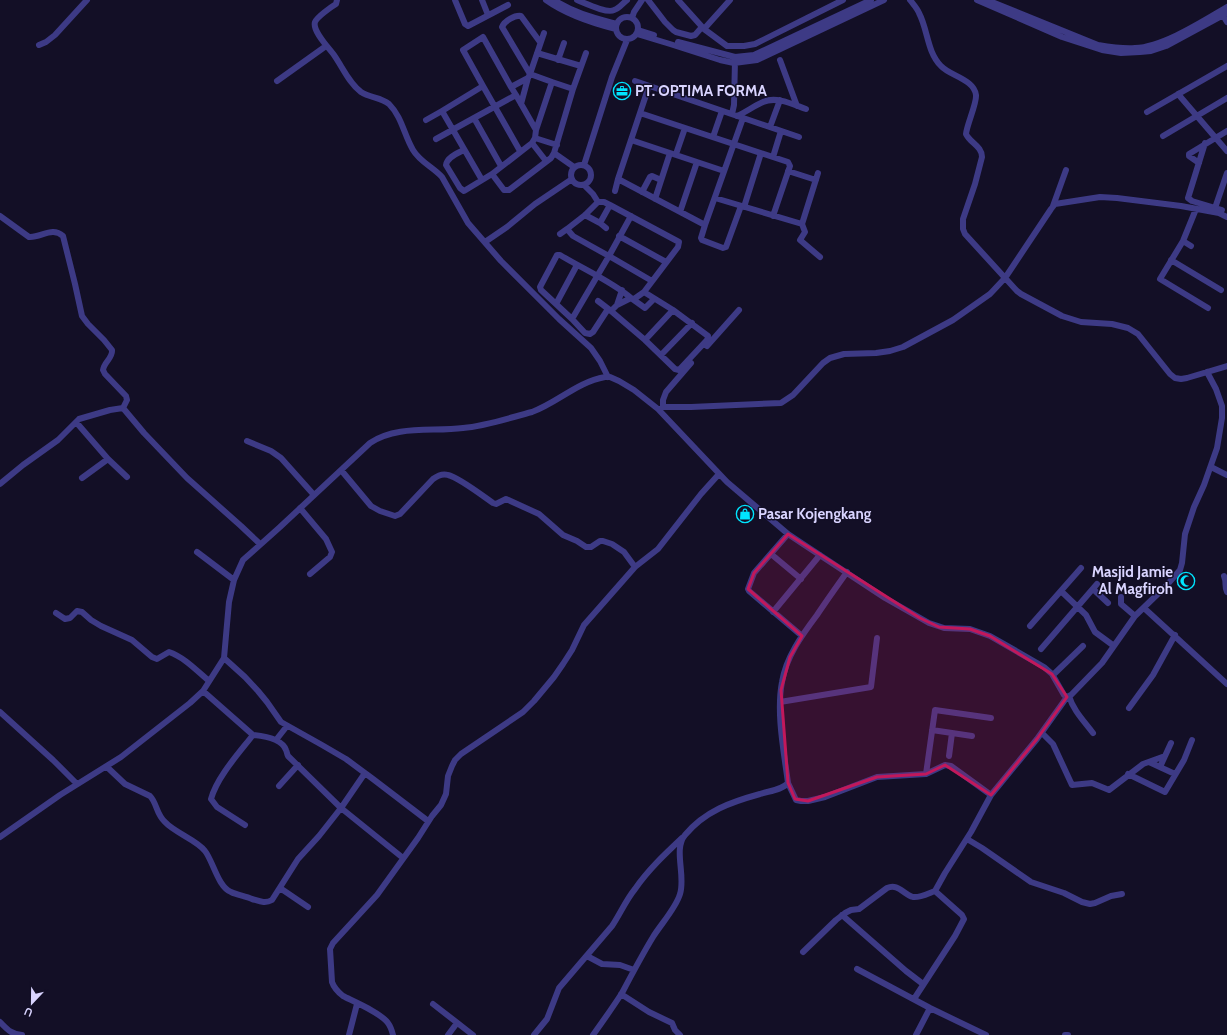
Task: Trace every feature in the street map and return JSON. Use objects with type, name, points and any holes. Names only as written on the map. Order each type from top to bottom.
[{"type":"street","points":[[40,45],[54,35],[87,0]]},
{"type":"street","points":[[338,0],[336,4],[317,19],[315,26],[320,37],[334,54],[344,72],[358,88],[367,95],[383,100],[389,104],[396,113],[413,149],[420,159],[438,172],[442,177],[468,223],[501,261],[559,319],[591,348],[603,365],[608,377]]},
{"type":"street","points":[[455,0],[467,26],[508,5]]},
{"type":"street","points":[[482,0],[488,15]]},
{"type":"street","points":[[546,0],[555,7],[585,20],[617,27]]},
{"type":"street","points":[[554,0],[581,14],[617,27]]},
{"type":"street","points":[[577,0],[608,11],[615,10],[619,2],[627,0]]},
{"type":"street","points":[[632,18],[642,0]]},
{"type":"street","points":[[648,0],[673,30],[692,36],[703,28],[730,0]]},
{"type":"street","points":[[682,2],[703,28],[727,46],[744,46],[756,44],[843,0]]},
{"type":"street","points":[[638,32],[720,60],[757,60],[871,2],[884,0]]},
{"type":"street","points":[[910,0],[919,12],[936,60],[946,70],[968,82],[976,95],[966,134],[969,140],[980,150],[982,157],[975,184],[963,219],[962,229],[965,234],[1021,294],[1062,316],[1081,322],[1112,324],[1128,328],[1138,334],[1164,368],[1175,378],[1187,378],[1227,366]]},
{"type":"street","points":[[977,0],[1062,36],[1102,50],[1121,53],[1151,51],[1166,46],[1223,13],[1227,7]]},
{"type":"street","points":[[988,0],[1098,45],[1115,47],[1136,48],[1150,46],[1223,13]]},
{"type":"street","points":[[1223,13],[1227,22]]},
{"type":"street","points":[[529,76],[502,25],[518,16],[521,16],[540,42]]},
{"type":"street","points":[[625,18],[632,18],[637,23],[638,32],[633,38],[627,40],[620,36],[617,27],[619,21],[625,18]]},
{"type":"street","points":[[521,104],[544,33]]},
{"type":"street","points":[[520,152],[463,50],[483,37],[536,130]]},
{"type":"street","points":[[584,164],[612,76],[627,40]]},
{"type":"street","points":[[558,60],[564,43]]},
{"type":"street","points":[[277,81],[326,46]]},
{"type":"street","points":[[537,53],[581,66]]},
{"type":"street","points":[[492,174],[504,190],[509,190],[550,158],[554,153],[573,89],[586,53]]},
{"type":"street","points":[[735,60],[734,105],[737,116],[734,144],[705,225],[701,238],[702,240],[725,248],[743,206],[761,153]]},
{"type":"street","points":[[780,60],[797,106]]},
{"type":"street","points":[[1147,112],[1227,66]]},
{"type":"street","points":[[511,86],[529,76],[573,89]]},
{"type":"street","points":[[635,81],[799,137]]},
{"type":"street","points":[[464,150],[448,159],[446,165],[460,188],[464,191],[492,174],[533,140],[552,82]]},
{"type":"street","points":[[426,120],[483,86]]},
{"type":"street","points":[[614,191],[649,86]]},
{"type":"street","points":[[1178,94],[1227,151]]},
{"type":"street","points":[[436,139],[516,95]]},
{"type":"street","points":[[1164,136],[1227,98]]},
{"type":"street","points":[[737,116],[763,102],[773,100],[780,100],[806,108]]},
{"type":"street","points":[[770,127],[780,100]]},
{"type":"street","points":[[442,111],[452,131],[482,180]]},
{"type":"street","points":[[714,137],[722,111]]},
{"type":"street","points":[[640,113],[789,162],[790,166],[773,216]]},
{"type":"street","points":[[474,118],[501,166]]},
{"type":"street","points":[[656,199],[661,180],[685,128]]},
{"type":"street","points":[[772,157],[781,131]]},
{"type":"street","points":[[1199,163],[1189,155],[1205,143],[1227,131]]},
{"type":"street","points":[[533,140],[557,145]]},
{"type":"street","points":[[533,140],[546,161]]},
{"type":"street","points":[[631,140],[724,171]]},
{"type":"street","points":[[1205,143],[1188,198],[1192,201],[1227,212]]},
{"type":"street","points":[[554,153],[574,167]]},
{"type":"street","points":[[680,212],[698,162]]},
{"type":"street","points":[[584,185],[589,182],[592,176],[591,170],[584,164],[579,164],[574,167],[571,172],[572,179],[577,184],[584,185],[593,194],[598,202]]},
{"type":"street","points":[[661,408],[781,403],[789,399],[830,358],[844,354],[876,353],[904,347],[953,320],[990,294],[1006,278],[1053,206],[1066,170]]},
{"type":"street","points":[[788,171],[817,176],[802,224],[805,232],[800,240],[820,257]]},
{"type":"street","points":[[1215,208],[1227,173]]},
{"type":"street","points":[[642,192],[648,178],[652,176],[661,180]]},
{"type":"street","points":[[485,242],[535,204],[572,179]]},
{"type":"street","points":[[618,179],[705,225]]},
{"type":"street","points":[[715,198],[802,224]]},
{"type":"street","points":[[1053,206],[1058,203],[1100,198],[1117,198],[1181,206],[1227,216]]},
{"type":"street","points":[[560,234],[585,215],[598,202],[604,202],[679,242],[678,248],[644,292],[632,299],[617,305],[610,310],[593,332],[590,334],[585,332],[540,288],[558,253],[622,290],[632,299],[645,308],[654,299]]},
{"type":"street","points":[[600,223],[610,205]]},
{"type":"street","points":[[1196,209],[1183,241],[1160,279],[1208,308]]},
{"type":"street","points":[[585,215],[606,228]]},
{"type":"street","points":[[0,216],[29,237],[51,232],[59,233],[63,236],[82,316],[112,350],[112,355],[104,365],[103,370],[126,396],[127,400],[123,408]]},
{"type":"street","points":[[572,319],[631,216]]},
{"type":"street","points":[[567,229],[573,236],[652,281]]},
{"type":"street","points":[[619,236],[666,262]]},
{"type":"street","points":[[1183,241],[1191,246]]},
{"type":"street","points":[[1171,260],[1221,290]]},
{"type":"street","points":[[556,304],[577,265]]},
{"type":"street","points":[[617,305],[622,290]]},
{"type":"street","points":[[598,301],[645,340],[675,369],[680,369],[708,339],[708,336],[673,310],[644,292]]},
{"type":"street","points":[[645,340],[673,310]]},
{"type":"street","points":[[661,408],[666,392],[739,310]]},
{"type":"street","points":[[661,355],[692,324]]},
{"type":"street","points":[[803,952],[818,936],[848,910],[859,909],[891,886],[914,897],[935,891],[967,839],[992,794],[1042,734],[1068,696],[1096,670],[1135,616],[1175,577],[1180,570],[1185,534],[1194,506],[1211,467],[1217,448],[1222,418],[1222,406],[1216,389],[1207,372]]},
{"type":"street","points":[[0,838],[77,784],[107,767],[190,703],[203,691],[224,658],[228,612],[234,580],[243,560],[370,443],[386,435],[397,432],[457,429],[492,423],[534,411],[574,389],[595,380],[608,377],[619,381],[661,408],[719,474],[788,534],[885,598],[929,624],[944,628],[970,629],[990,636],[1049,670],[1064,695],[1068,696],[1071,703],[1092,733]]},
{"type":"street","points":[[0,484],[58,440],[76,422],[84,417],[123,408]]},
{"type":"street","points":[[123,408],[144,433],[188,478],[260,544]]},
{"type":"street","points":[[76,422],[108,459],[127,477]]},
{"type":"street","points":[[247,441],[271,451],[281,458],[314,495]]},
{"type":"street","points":[[82,478],[108,459]]},
{"type":"street","points":[[1211,467],[1227,475]]},
{"type":"street","points":[[341,470],[371,506],[395,516],[400,514],[433,479],[438,476],[448,475],[459,480],[493,503],[496,504],[506,499],[525,507],[538,514],[563,535],[586,547],[591,547],[600,541],[612,544],[624,552],[634,567]]},
{"type":"street","points":[[393,1035],[392,1029],[382,1017],[338,992],[334,986],[331,947],[333,943],[377,895],[418,838],[428,821],[443,802],[446,794],[448,776],[458,756],[532,704],[543,692],[563,664],[572,650],[584,625],[634,567],[658,550],[701,494],[719,474]]},
{"type":"street","points":[[300,508],[326,539],[332,552],[330,557],[310,574]]},
{"type":"street","points":[[788,534],[754,573],[748,589],[802,636]]},
{"type":"street","points":[[197,552],[234,580]]},
{"type":"street","points":[[771,554],[801,579]]},
{"type":"street","points":[[773,612],[820,555]]},
{"type":"street","points":[[1030,626],[1082,568]]},
{"type":"street","points":[[847,572],[802,636],[792,653],[782,678],[780,702],[782,736],[788,783],[796,800],[801,802],[826,797],[877,777],[926,774],[945,765],[969,778],[992,794]]},
{"type":"street","points":[[1224,576],[1226,580],[1227,592]]},
{"type":"street","points":[[1041,649],[1095,587],[1108,603]]},
{"type":"street","points":[[1061,591],[1078,606],[1088,618],[1095,632],[1114,646]]},
{"type":"street","points":[[1121,597],[1121,604],[1135,616]]},
{"type":"street","points":[[1144,608],[1227,684]]},
{"type":"street","points":[[56,613],[66,619],[70,618],[77,611],[82,612],[97,624],[132,640],[152,657],[157,658],[169,652],[174,654],[209,681]]},
{"type":"street","points":[[1130,708],[1153,675],[1174,635]]},
{"type":"street","points":[[780,702],[871,687],[876,638]]},
{"type":"street","points":[[1053,675],[1083,646]]},
{"type":"street","points":[[224,658],[249,681],[267,702],[280,721],[322,745],[365,773],[428,821]]},
{"type":"street","points":[[203,691],[253,735],[276,740],[285,748],[288,756],[340,808],[403,858]]},
{"type":"street","points":[[926,774],[935,710],[991,718]]},
{"type":"street","points":[[0,712],[77,784]]},
{"type":"street","points":[[276,740],[287,726]]},
{"type":"street","points":[[932,730],[972,736]]},
{"type":"street","points":[[949,756],[952,733]]},
{"type":"street","points":[[1042,734],[1053,744],[1072,785],[1092,783],[1109,790],[1143,764],[1165,756]]},
{"type":"street","points":[[245,825],[218,807],[211,799],[228,769],[253,735]]},
{"type":"street","points":[[1128,774],[1165,792],[1184,760],[1192,740]]},
{"type":"street","points":[[1160,767],[1171,743]]},
{"type":"street","points":[[1149,762],[1175,774]]},
{"type":"street","points":[[278,786],[298,766]]},
{"type":"street","points":[[107,767],[125,784],[150,796],[153,799],[159,816],[165,822],[174,830],[206,851],[228,891],[265,903],[274,899],[298,859],[319,836],[365,773]]},
{"type":"street","points":[[534,1035],[546,1019],[559,988],[619,916],[636,887],[657,862],[691,828],[711,812],[741,800],[773,790],[788,783]]},
{"type":"street","points":[[593,1035],[621,994],[653,936],[680,895],[682,881],[680,854],[682,838]]},
{"type":"street","points":[[967,839],[988,851],[1031,882],[1064,893],[1082,902],[1090,904],[1111,896],[1122,894]]},
{"type":"street","points":[[280,888],[308,907]]},
{"type":"street","points":[[914,1000],[955,936],[964,919],[962,915],[935,891]]},
{"type":"street","points":[[842,915],[923,984]]},
{"type":"street","points":[[587,956],[602,964],[620,965],[634,970]]},
{"type":"street","points":[[857,969],[914,1000],[986,1035]]},
{"type":"street","points":[[621,994],[649,1012],[673,1024],[674,1030],[680,1035]]},
{"type":"street","points":[[349,1035],[357,1004]]},
{"type":"street","points":[[433,1004],[472,1035]]},
{"type":"street","points":[[916,1035],[930,1008]]},
{"type":"street","points":[[0,1022],[12,1033],[22,1035]]},
{"type":"street","points":[[448,1035],[457,1023]]},
{"type":"highlighted area","points":[[788,534],[920,618],[939,627],[970,629],[990,636],[1052,674],[1067,697],[1037,739],[991,795],[945,765],[926,774],[877,777],[808,801],[795,799],[788,783],[781,690],[790,657],[802,636],[748,589],[754,573]]},
{"type":"place","name":"PT. OPTIMA FORMA","points":[[622,91]]},
{"type":"place","name":"Pasar Kojengkang","points":[[745,514]]},
{"type":"place","name":"Masjid Jamie Al Magfiroh","points":[[1186,581]]}]
